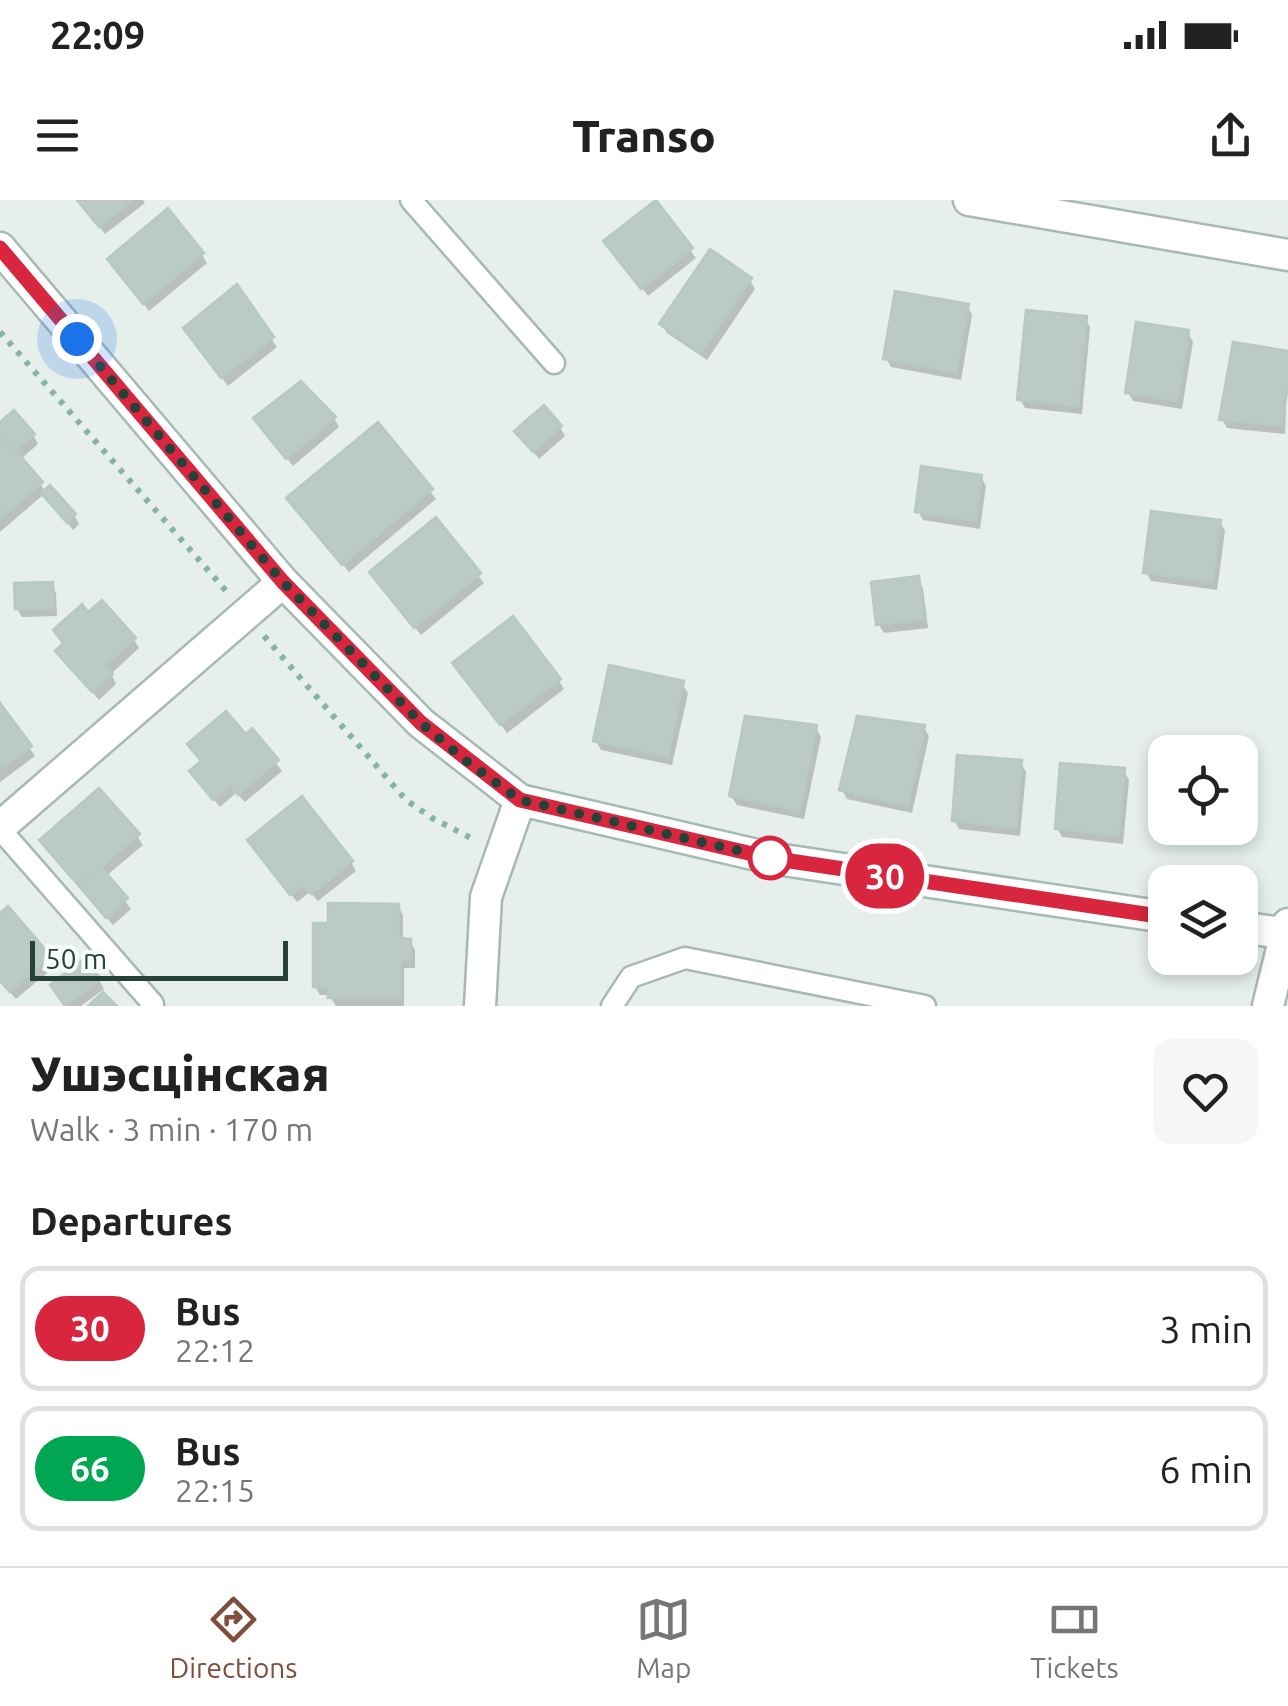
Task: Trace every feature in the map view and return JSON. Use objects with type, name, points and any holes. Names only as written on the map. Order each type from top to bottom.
[{"type":"street","points":[[969,200],[1288,255]]},
{"type":"street","points":[[0,248],[283,582],[421,723],[520,800],[770,858],[1148,914]]},
{"type":"street","points":[[0,828],[283,582]]},
{"type":"street","points":[[480,1006],[486,897],[520,800]]},
{"type":"street","points":[[1258,929],[1287,930],[1268,1006]]},
{"type":"lane","points":[[411,200],[554,363]]},
{"type":"lane","points":[[0,828],[153,1004]]},
{"type":"lane","points":[[612,1006],[632,977],[685,958],[925,1006]]},
{"type":"building","points":[[77,200],[133,200],[99,227]]},
{"type":"building","points":[[656,200],[693,248],[641,289],[603,241]]},
{"type":"building","points":[[168,208],[204,253],[143,304],[107,259]]},
{"type":"building","points":[[710,249],[752,278],[701,353],[659,324]]},
{"type":"building","points":[[237,284],[274,337],[221,378],[183,328]]},
{"type":"building","points":[[895,291],[969,304],[956,372],[883,359]]},
{"type":"building","points":[[1026,310],[1087,316],[1078,406],[1017,400]]},
{"type":"building","points":[[1136,322],[1189,330],[1178,401],[1125,393]]},
{"type":"building","points":[[1233,342],[1288,351],[1288,386],[1281,426],[1219,420]]},
{"type":"building","points":[[301,381],[336,417],[286,459],[253,418]]},
{"type":"building","points":[[544,405],[562,426],[533,452],[514,431]]},
{"type":"building","points":[[14,410],[35,434],[16,450],[0,432],[0,422]]},
{"type":"building","points":[[378,422],[433,489],[342,565],[286,498]]},
{"type":"building","points":[[0,432],[43,482],[0,519]]},
{"type":"building","points":[[921,466],[982,475],[976,521],[915,512]]},
{"type":"building","points":[[50,485],[76,514],[67,523],[41,493]]},
{"type":"building","points":[[1151,511],[1221,520],[1213,582],[1143,573]]},
{"type":"building","points":[[436,517],[481,573],[414,628],[369,572]]},
{"type":"building","points":[[919,576],[924,619],[876,625],[871,582]]},
{"type":"building","points":[[53,582],[54,608],[15,609],[14,583]]},
{"type":"building","points":[[102,600],[136,638],[106,665],[113,674],[92,692],[55,651],[63,643],[53,630],[82,604],[88,612]]},
{"type":"building","points":[[513,616],[561,679],[500,725],[452,663]]},
{"type":"building","points":[[609,665],[684,681],[668,757],[593,741]]},
{"type":"building","points":[[0,703],[32,746],[0,770]]},
{"type":"building","points":[[226,711],[246,734],[252,728],[279,760],[238,795],[230,785],[213,800],[189,771],[201,761],[187,744]]},
{"type":"building","points":[[745,716],[817,725],[800,811],[729,796]]},
{"type":"building","points":[[857,716],[925,725],[908,806],[839,790]]},
{"type":"building","points":[[957,755],[1022,760],[1016,828],[952,821]]},
{"type":"building","points":[[1060,763],[1125,768],[1119,836],[1055,829]]},
{"type":"building","points":[[99,788],[140,834],[79,886],[39,840]]},
{"type":"building","points":[[302,796],[353,861],[311,894],[303,885],[290,895],[247,840]]},
{"type":"building","points":[[101,867],[128,898],[106,918],[79,886]]},
{"type":"building","points":[[328,903],[399,904],[399,938],[411,939],[411,960],[401,960],[400,998],[328,998],[328,987],[313,987],[313,923],[328,923]]},
{"type":"building","points":[[8,906],[51,956],[10,992],[0,981],[0,913]]},
{"type":"building","points":[[85,958],[101,979],[65,1006],[50,985]]},
{"type":"building","points":[[103,992],[117,1006],[88,1006]]},
{"type":"bus line","name":"30","points":[[0,248],[283,582],[421,723],[520,800],[770,858],[1148,914]]},
{"type":"route","points":[[77,339],[283,582],[421,723],[466,761],[520,800],[770,858]]}]
